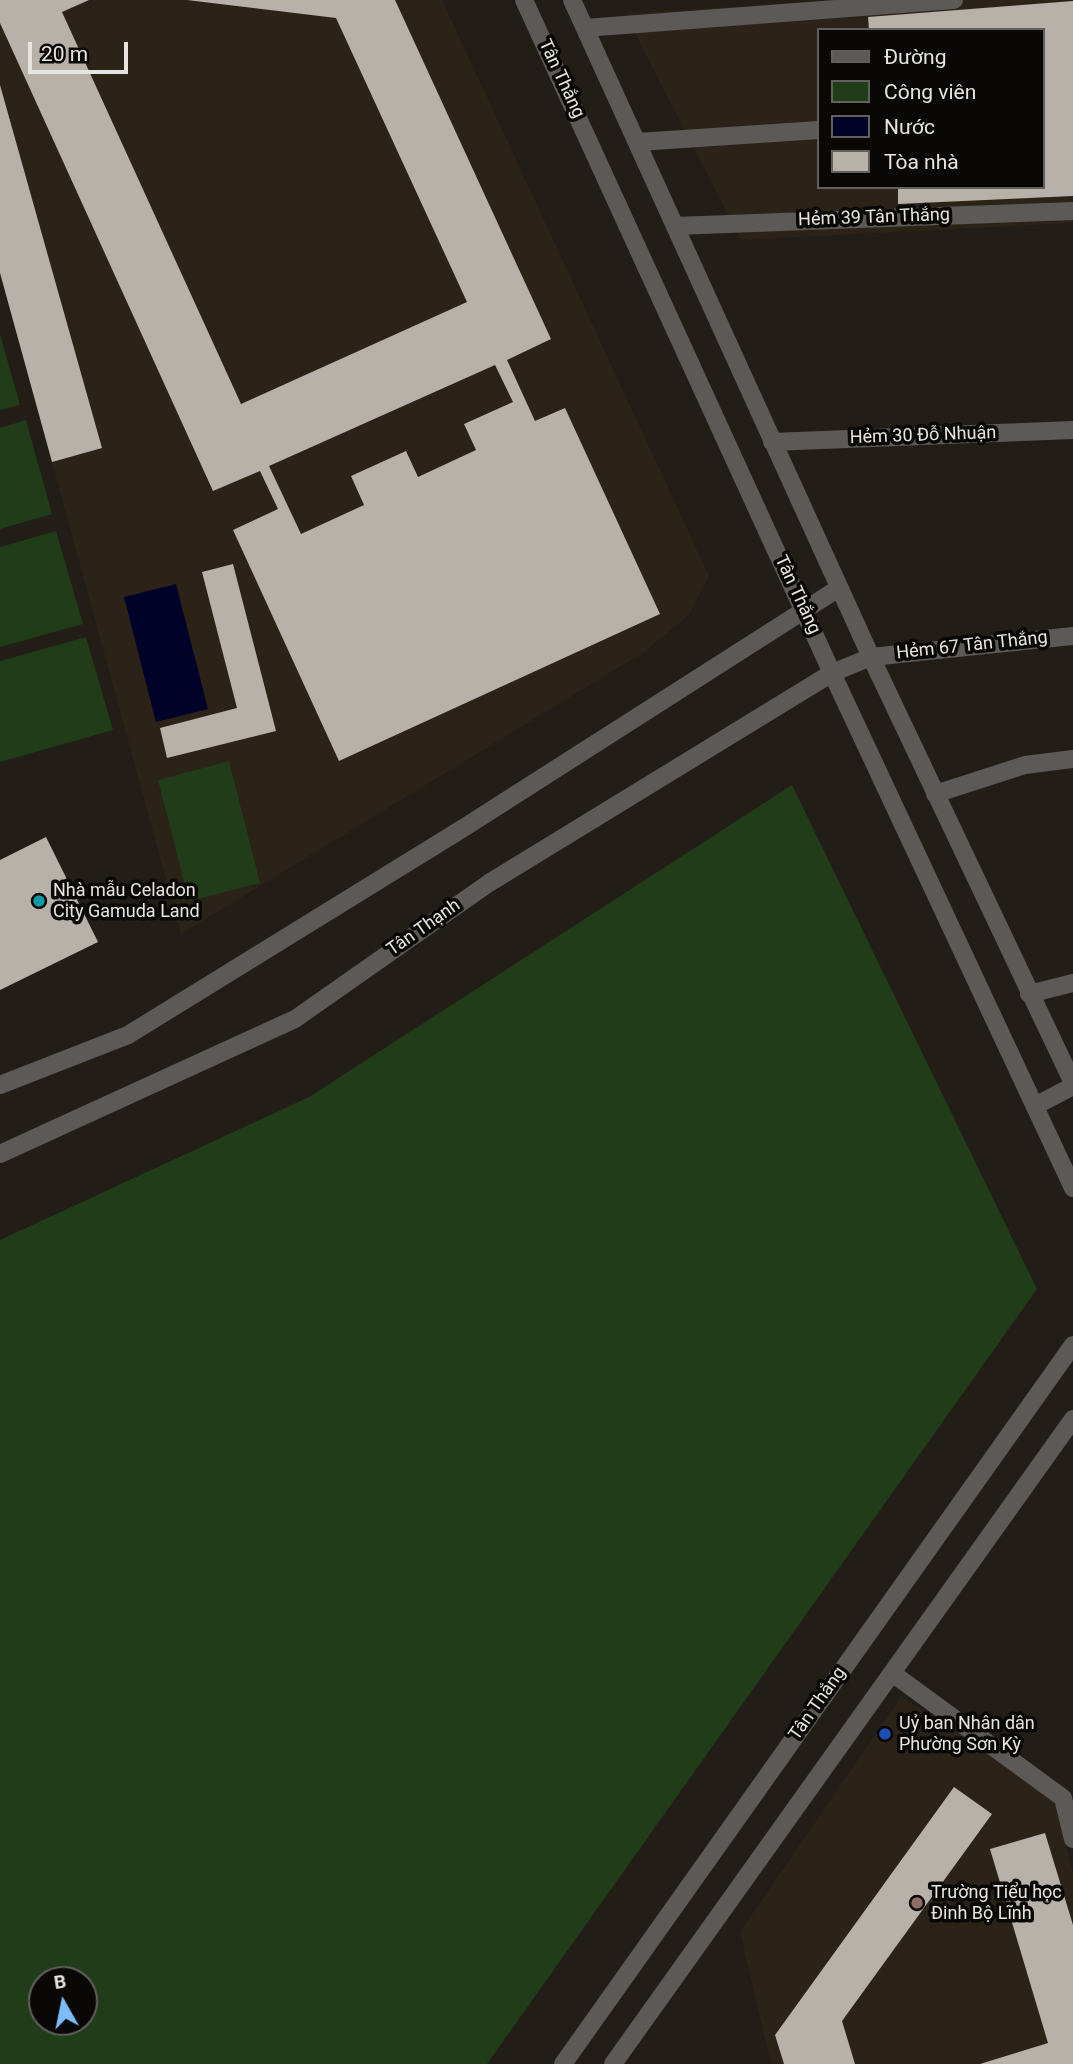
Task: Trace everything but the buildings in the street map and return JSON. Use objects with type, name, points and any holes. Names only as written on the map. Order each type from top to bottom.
[{"type":"street","name":"Tân Thắng","points":[[524,0],[832,673],[1073,1188]]},
{"type":"street","points":[[572,0],[839,588],[1073,1084],[1035,1106]]},
{"type":"street","points":[[585,28],[805,7],[954,0]]},
{"type":"street","points":[[638,142],[818,130]]},
{"type":"street","name":"Hẻm 39 Tân Thắng","points":[[675,226],[1073,211]]},
{"type":"street","name":"Hẻm 30 Đỗ Nhuận","points":[[772,442],[1073,430]]},
{"type":"street","points":[[0,1085],[128,1035],[466,827],[839,588]]},
{"type":"street","name":"Hẻm 67 Tân Thắng","points":[[832,673],[871,657],[1073,636]]},
{"type":"street","name":"Tân Thạnh","points":[[0,1154],[295,1019],[489,883],[832,673]]},
{"type":"street","points":[[935,794],[1025,765],[1073,759]]},
{"type":"street","points":[[1029,994],[1073,983]]},
{"type":"street","name":"Tân Thắng","points":[[563,2064],[1073,1345]]},
{"type":"street","points":[[613,2064],[1073,1419]]},
{"type":"street","points":[[892,1673],[1063,1798],[1073,1839]]},
{"type":"shaded area","points":[[0,0],[442,0],[709,576],[689,615],[644,652],[181,934],[0,272]]},
{"type":"shaded area","points":[[835,0],[1073,0],[1073,223],[741,240],[625,14]]},
{"type":"shaded area","name":"Trường Tiểu học Đinh Bộ Lĩnh","points":[[901,1697],[1052,1792],[1073,1873],[1073,2064],[771,2064],[740,1932]]},
{"type":"green space","points":[[0,334],[20,405],[0,410]]},
{"type":"green space","points":[[26,420],[52,514],[0,529],[0,428]]},
{"type":"green space","points":[[56,531],[83,624],[0,647],[0,547]]},
{"type":"green space","points":[[86,637],[113,730],[0,762],[0,661]]},
{"type":"green space","points":[[229,761],[260,883],[189,901],[158,780]]},
{"type":"green space","points":[[792,785],[1037,1289],[487,2064],[0,2064],[0,1240],[309,1097]]},
{"type":"water","points":[[176,584],[208,709],[156,722],[124,597]]},
{"type":"place","name":"Nhà mẫu Celadon City Gamuda Land","points":[[39,901]]},
{"type":"place","name":"Uỷ ban Nhân dân Phường Sơn Kỳ","points":[[885,1734]]},
{"type":"place","name":"Trường Tiểu học Đinh Bộ Lĩnh","points":[[917,1903]]}]
